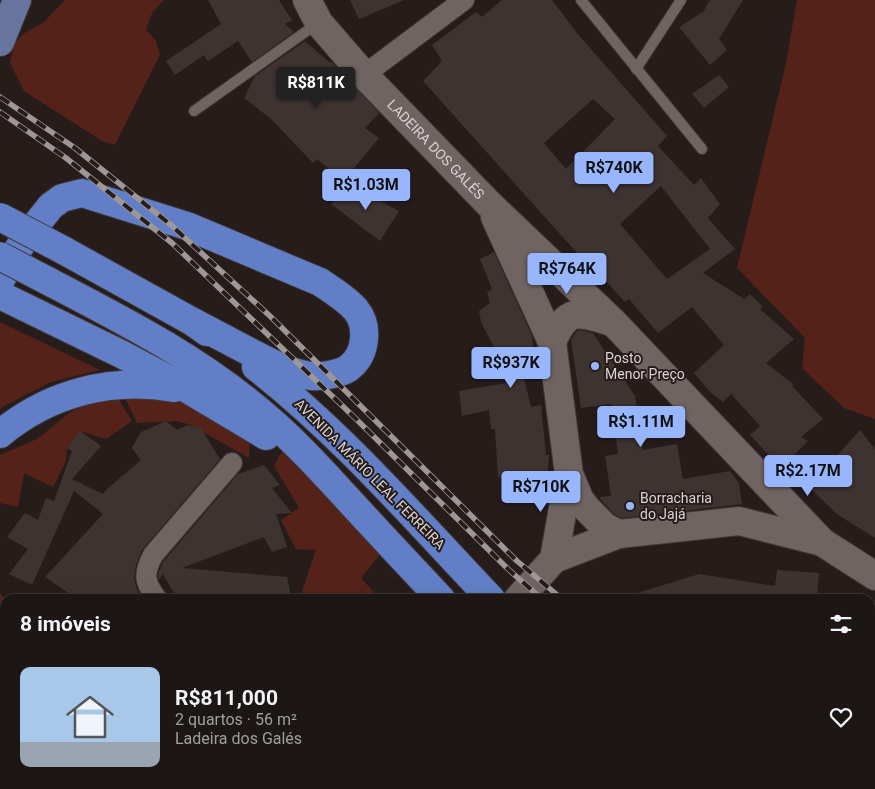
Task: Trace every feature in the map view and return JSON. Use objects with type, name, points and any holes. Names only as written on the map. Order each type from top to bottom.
[{"type":"highway","points":[[0,281],[23,241],[51,206],[62,198],[82,193],[186,226],[320,282],[356,310],[362,324],[364,339],[360,354],[350,367],[325,377],[296,373],[265,360],[193,322]]},
{"type":"highway","name":"AVENIDA MÁRIO LEAL FERREIRA","points":[[0,217],[193,322],[255,366],[288,392],[337,436],[486,594]]},
{"type":"highway","points":[[0,256],[148,335],[201,368],[236,393],[272,421],[319,468],[436,594]]},
{"type":"highway","points":[[0,295],[121,354],[189,390],[319,468]]},
{"type":"highway","points":[[0,434],[36,409],[69,395],[102,386],[153,384],[189,390]]},
{"type":"main road","points":[[0,42],[17,0]]},
{"type":"main road","name":"LADEIRA DOS GALÉS","points":[[313,11],[364,75],[489,204],[613,322],[822,542]]},
{"type":"main road","name":"LADEIRA DOS GALÉS","points":[[489,204],[552,342],[569,474]]},
{"type":"main road","points":[[552,342],[567,318],[578,313],[613,322]]},
{"type":"main road","points":[[569,474],[580,500],[587,510],[605,527],[619,534]]},
{"type":"main road","points":[[552,562],[569,474]]},
{"type":"main road","points":[[739,521],[761,499],[764,491],[764,482]]},
{"type":"main road","points":[[523,594],[552,562],[619,534],[739,521],[822,542],[875,576]]},
{"type":"street","points":[[364,75],[464,0]]},
{"type":"street","points":[[154,594],[146,575],[146,570],[153,555],[232,463]]},
{"type":"lane","points":[[580,0],[702,149]]},
{"type":"lane","points":[[636,69],[681,0]]},
{"type":"lane","points":[[194,111],[313,11]]},
{"type":"lane","points":[[320,282],[363,303]]},
{"type":"shaded area","points":[[65,0],[164,0],[152,13],[146,30],[156,41],[160,55],[115,145],[102,141],[24,91],[10,63],[14,45],[23,34],[44,22]]},
{"type":"shaded area","points":[[797,0],[875,0],[875,419],[844,408],[802,368],[805,338],[737,268],[786,63]]},
{"type":"shaded area","points":[[0,322],[100,370],[51,382],[0,409]]},
{"type":"shaded area","points":[[151,389],[250,416],[249,458],[191,425],[177,421],[137,423],[126,400],[133,391]]},
{"type":"shaded area","points":[[115,393],[132,421],[106,439],[80,431],[67,448],[66,461],[53,487],[24,473],[18,507],[0,503],[0,455],[37,439],[72,411]]},
{"type":"shaded area","points":[[285,446],[382,552],[361,578],[375,594],[303,594],[302,592],[316,550],[296,549],[281,520],[299,508],[274,466]]},
{"type":"building","points":[[208,0],[279,0],[292,20],[285,24],[294,32],[252,62],[238,41],[208,61],[204,55],[175,75],[166,61],[221,24]]},
{"type":"building","points":[[350,0],[404,0],[359,19]]},
{"type":"building","points":[[502,0],[552,0],[577,33],[667,136],[658,146],[694,185],[701,178],[720,204],[708,218],[735,249],[703,273],[744,299],[750,294],[763,307],[760,309],[794,339],[766,363],[793,384],[792,386],[823,419],[801,437],[808,441],[781,468],[750,435],[760,426],[731,394],[723,402],[711,393],[694,373],[724,345],[692,307],[658,333],[629,299],[625,302],[605,280],[603,282],[423,81],[442,61],[432,45],[476,12],[482,17]],"holes":[[[593,99],[615,119],[566,169],[544,143]],[[661,186],[710,249],[667,279],[620,224]]]},
{"type":"building","points":[[710,0],[743,0],[719,39],[727,50],[710,65],[679,27],[703,12]]},
{"type":"building","points":[[305,41],[330,63],[332,62],[379,113],[365,128],[379,138],[343,181],[317,159],[313,163],[271,119],[244,98],[255,76]]},
{"type":"building","points":[[719,75],[729,87],[704,108],[692,94]]},
{"type":"building","points":[[350,185],[399,211],[380,241],[331,204]]},
{"type":"building","points":[[494,252],[532,336],[536,373],[523,374],[531,407],[541,405],[546,455],[549,455],[546,496],[498,477],[495,429],[491,429],[489,410],[462,416],[459,391],[507,383],[494,347],[481,322],[479,311],[490,303],[487,292],[492,289],[480,259]]},
{"type":"building","points":[[577,331],[593,333],[635,396],[643,450],[677,444],[683,479],[730,471],[739,483],[742,504],[622,518],[614,514],[601,500],[600,497],[611,496],[605,456],[618,454],[611,404],[581,408],[571,339]]},
{"type":"building","points":[[166,421],[177,430],[187,425],[201,428],[220,459],[142,550],[136,565],[134,578],[140,594],[70,594],[45,577],[103,514],[74,491],[32,585],[9,574],[28,549],[7,537],[25,513],[38,520],[46,498],[54,501],[72,451],[67,448],[80,431],[101,446],[72,479],[103,494],[141,460],[132,448],[141,432]]},
{"type":"building","points":[[860,430],[875,449],[875,538],[838,515],[809,487]]},
{"type":"building","points":[[264,465],[280,485],[272,488],[292,513],[276,514],[287,547],[272,552],[264,537],[182,568],[287,577],[290,594],[176,594],[163,574],[159,580],[158,574],[163,562],[238,474]]},
{"type":"building","points":[[777,570],[819,573],[817,594],[634,594],[699,574],[775,586]]},
{"type":"railway","points":[[0,97],[75,148],[171,225],[271,317],[517,561],[556,594]]},
{"type":"railway","points":[[0,112],[66,158],[172,243],[353,416],[508,569],[536,594]]},
{"type":"place","name":"Posto Menor Preço","points":[[595,366]]},
{"type":"place","name":"Borracharia do Jajá","points":[[630,506]]}]
